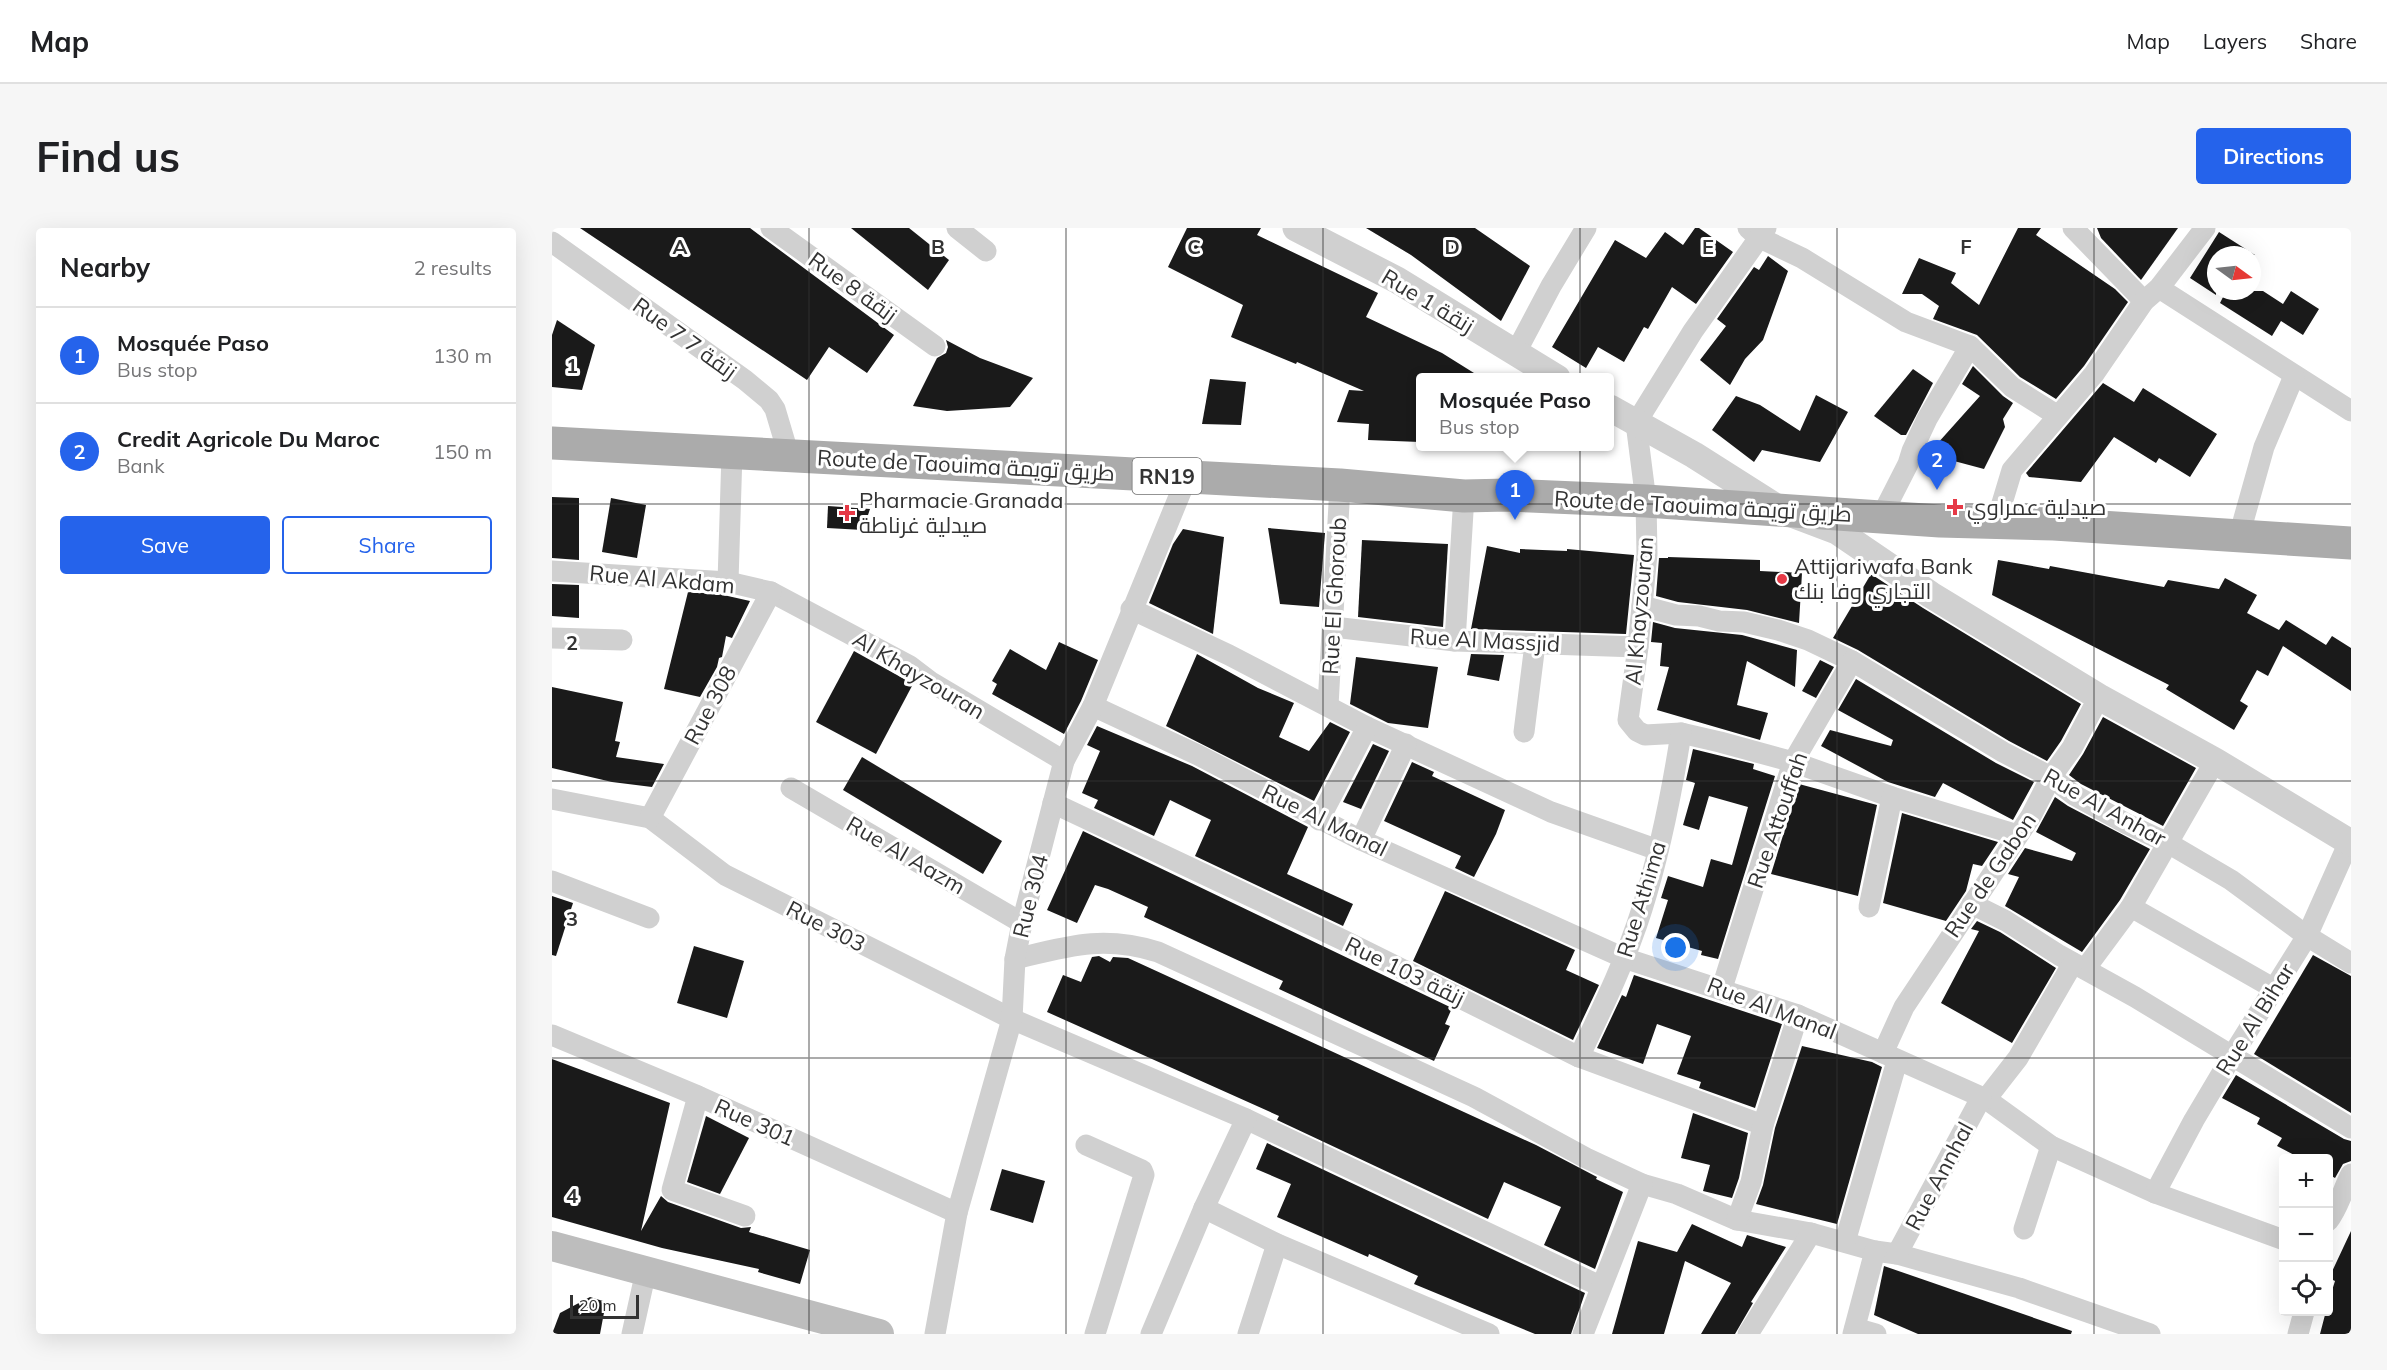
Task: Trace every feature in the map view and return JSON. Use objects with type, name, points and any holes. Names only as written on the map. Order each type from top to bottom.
[{"type":"main road","name":"Route de Taouima طريق تويمة","points":[[552,443],[1340,485],[1464,496],[1508,495],[1646,501],[1881,517],[2351,543]]},
{"type":"main road","points":[[552,1246],[879,1334]]},
{"type":"street","name":"Rue 8 زنقة","points":[[771,228],[935,346]]},
{"type":"street","points":[[957,228],[986,251]]},
{"type":"street","name":"Rue 1 زنقة","points":[[1296,228],[1397,280],[1548,373]]},
{"type":"street","points":[[1515,354],[1551,286],[1586,228]]},
{"type":"street","points":[[2073,228],[2152,294],[2294,375],[2351,411]]},
{"type":"street","points":[[1996,523],[2012,470],[2094,374],[2152,294],[2205,228]]},
{"type":"street","points":[[1636,423],[1757,231],[1906,322],[1970,346],[2012,387],[2058,416]]},
{"type":"street","name":"Rue 7 زنقة 7","points":[[552,242],[745,380],[769,400],[775,409],[789,456]]},
{"type":"street","points":[[1881,517],[1908,464],[1927,419],[1970,346]]},
{"type":"street","points":[[2239,536],[2264,447],[2294,375]]},
{"type":"street","points":[[1614,410],[1694,455],[1781,510],[1837,531],[1931,595],[2099,697],[2215,761],[2350,842]]},
{"type":"street","name":"Al Khayzouran","points":[[1636,423],[1646,501],[1647,554],[1628,720],[1645,735],[1681,733]]},
{"type":"street","points":[[728,582],[732,453]]},
{"type":"street","name":"Rue 304","points":[[934,1334],[957,1213],[1012,1019],[1015,959],[1022,923],[1064,761],[1093,706],[1186,477]]},
{"type":"street","name":"Rue El Ghoroub","points":[[1328,706],[1340,485]]},
{"type":"street","points":[[1455,641],[1464,496]]},
{"type":"street","name":"Rue Al Akdam","points":[[552,571],[728,582],[771,592]]},
{"type":"street","name":"Al Khayzouran","points":[[771,592],[910,666],[931,682],[1064,761]]},
{"type":"street","name":"Rue 308","points":[[650,818],[771,592]]},
{"type":"street","name":"Rue Al Anhar","points":[[1642,606],[1676,615],[1699,615],[1719,621],[1744,622],[1778,630],[1808,640],[1852,661],[2002,752],[2052,777],[2074,795],[2168,843],[2231,880],[2307,936],[2351,963]]},
{"type":"street","points":[[1131,609],[1367,727],[1551,812],[1658,850]]},
{"type":"street","name":"Rue Al Massjid","points":[[1333,627],[1455,641],[1638,647]]},
{"type":"street","points":[[552,638],[622,640]]},
{"type":"street","points":[[1524,732],[1535,644]]},
{"type":"street","name":"Rue Attouffah","points":[[1722,988],[1793,762],[1852,661]]},
{"type":"street","name":"Rue de Gabon","points":[[1845,1242],[1904,1006],[2031,816],[2052,777],[2072,748],[2099,697]]},
{"type":"street","name":"Rue Al Manal","points":[[1093,706],[1198,756],[1361,840],[1624,958],[1722,988],[1798,1015],[1983,1099],[2051,1146],[2155,1193],[2279,1239]]},
{"type":"street","points":[[1319,820],[1367,727]]},
{"type":"street","points":[[1681,733],[1793,762],[1893,797],[2018,835]]},
{"type":"street","name":"Rue Athima","points":[[1579,1057],[1624,958],[1642,909],[1658,850],[1681,733]]},
{"type":"street","points":[[1361,840],[1406,744]]},
{"type":"street","name":"Rue Annhal","points":[[1897,1254],[1983,1099],[2018,1058],[2079,966],[2131,907],[2215,761]]},
{"type":"street","name":"Rue Al Aazm","points":[[791,788],[1022,923]]},
{"type":"street","points":[[1869,906],[1893,797]]},
{"type":"street","points":[[552,799],[650,818]]},
{"type":"street","name":"Rue 103 زنقة","points":[[1053,803],[1343,940],[1579,1057],[1762,1125]]},
{"type":"street","name":"Rue 303","points":[[650,818],[724,875],[1012,1019],[1246,1119],[1600,1286]]},
{"type":"street","name":"Rue Al Bihar","points":[[2155,1193],[2232,1056],[2307,936],[2350,842]]},
{"type":"street","points":[[552,881],[649,918]]},
{"type":"street","points":[[1972,904],[2006,921],[2079,966],[2136,997],[2351,1128]]},
{"type":"street","points":[[2131,907],[2273,988]]},
{"type":"street","points":[[1015,959],[1074,944],[1110,941],[1158,952],[1474,1097],[1586,1158],[1642,1184],[1677,1194],[1737,1220],[1810,1233],[1875,1251],[1897,1254],[2019,1288],[2150,1334]]},
{"type":"street","points":[[1737,1220],[1751,1182],[1762,1125],[1798,1015]]},
{"type":"street","name":"Rue 301","points":[[552,1035],[698,1096],[957,1213]]},
{"type":"street","points":[[698,1096],[672,1190],[745,1216]]},
{"type":"street","points":[[1150,1334],[1204,1208],[1246,1119]]},
{"type":"street","points":[[1086,1144],[1142,1170],[1144,1175],[1095,1334]]},
{"type":"street","points":[[2024,1229],[2051,1146]]},
{"type":"street","points":[[2333,1214],[2342,1189],[2351,1174]]},
{"type":"street","points":[[1583,1334],[1642,1184]]},
{"type":"street","points":[[1204,1208],[1277,1244],[1490,1334]]},
{"type":"street","points":[[1748,1334],[1810,1233]]},
{"type":"street","points":[[1251,1333],[1277,1244]]},
{"type":"street","points":[[1875,1251],[1854,1331],[1876,1334]]},
{"type":"street","points":[[632,1334],[646,1271]]},
{"type":"street","points":[[2298,1334],[2303,1316]]},
{"type":"building","points":[[580,228],[750,228],[894,335],[867,373],[829,347],[807,380]]},
{"type":"building","points":[[851,228],[909,228],[949,260],[928,290]]},
{"type":"building","points":[[1187,228],[1261,228],[1257,235],[1378,293],[1366,317],[1442,353],[1474,373],[1416,373],[1416,442],[1368,440],[1369,424],[1337,422],[1349,390],[1364,391],[1231,337],[1243,305],[1168,267]]},
{"type":"building","points":[[1366,228],[1475,228],[1530,266],[1501,321],[1411,255]]},
{"type":"building","points":[[1695,228],[1699,228],[1733,252],[1696,304],[1672,287],[1648,329],[1644,327],[1624,362],[1598,347],[1586,368],[1552,347],[1615,240],[1646,258],[1665,232],[1683,245]]},
{"type":"building","points":[[2018,228],[2041,228],[2036,235],[2115,289],[2128,302],[2084,366],[2056,399],[2020,377],[1977,335],[1933,319],[1939,306],[1922,294],[1902,294],[1919,258],[1956,273],[1951,283],[1979,305]]},
{"type":"building","points":[[2097,228],[2178,228],[2141,280],[2101,238]]},
{"type":"building","points":[[2219,232],[2241,246],[2210,246]]},
{"type":"building","points":[[2207,251],[2207,289],[2190,278]]},
{"type":"building","points":[[1768,256],[1788,271],[1763,340],[1745,359],[1730,385],[1700,360],[1726,326],[1717,319],[1754,267],[1759,270]]},
{"type":"building","points":[[2261,291],[2263,291],[2283,304],[2291,291],[2319,309],[2303,335],[2281,321],[2272,336],[2220,303],[2222,300],[2261,300]]},
{"type":"building","points":[[557,320],[595,345],[582,390],[552,387],[552,335]]},
{"type":"building","points":[[946,340],[980,358],[1033,378],[1010,407],[947,411],[913,406],[937,358],[946,353],[948,347]]},
{"type":"building","points":[[1973,366],[2013,403],[2003,419],[2005,427],[1984,469],[1954,461],[1950,469],[1928,466],[1937,444],[1980,396],[1962,384]]},
{"type":"building","points":[[1913,369],[1933,383],[1906,435],[1901,435],[1874,416]]},
{"type":"building","points":[[1210,379],[1246,382],[1241,425],[1202,424]]},
{"type":"building","points":[[2103,383],[2134,402],[2143,388],[2217,434],[2190,477],[2159,458],[2156,463],[2114,437],[2081,482],[2029,477],[2026,473]]},
{"type":"building","points":[[1816,395],[1848,412],[1820,462],[1762,450],[1754,462],[1712,430],[1736,396],[1760,405],[1800,431]]},
{"type":"building","points":[[552,497],[579,498],[579,560],[552,558]]},
{"type":"building","points":[[611,498],[646,505],[637,558],[602,552]]},
{"type":"building","points":[[828,506],[870,509],[863,530],[827,528]]},
{"type":"building","points":[[1268,528],[1325,533],[1319,607],[1280,604]]},
{"type":"building","points":[[1183,529],[1224,537],[1213,634],[1149,603],[1173,544]]},
{"type":"building","points":[[1362,540],[1448,544],[1443,627],[1358,617]]},
{"type":"building","points":[[1487,546],[1520,553],[1520,549],[1567,551],[1567,549],[1634,555],[1626,634],[1471,629]]},
{"type":"building","points":[[1659,558],[1760,560],[1760,571],[1802,573],[1799,623],[1747,610],[1678,602],[1656,596]]},
{"type":"building","points":[[1998,560],[2049,569],[2050,566],[2164,587],[2168,580],[2219,589],[2225,578],[2257,595],[2247,613],[2279,630],[2286,620],[2326,645],[2332,636],[2351,648],[2351,691],[2283,646],[2268,676],[2257,670],[2240,701],[2248,706],[2234,730],[2166,689],[2169,685],[1992,595]]},
{"type":"building","points":[[1871,574],[2081,704],[2047,761],[2009,741],[1858,650],[1833,638]]},
{"type":"building","points":[[552,584],[579,585],[579,618],[552,616]]},
{"type":"building","points":[[688,592],[719,594],[750,601],[732,638],[726,636],[722,657],[719,658],[717,667],[700,697],[664,689]]},
{"type":"building","points":[[1653,622],[1675,628],[1742,635],[1797,650],[1795,687],[1747,661],[1737,705],[1768,713],[1760,740],[1657,710],[1669,667],[1660,666],[1662,643],[1651,642]]},
{"type":"building","points":[[1059,642],[1098,660],[1064,734],[992,694],[997,684],[992,681],[1010,649],[1046,670]]},
{"type":"building","points":[[854,651],[913,684],[876,754],[816,722]]},
{"type":"building","points":[[1197,654],[1258,688],[1294,703],[1279,737],[1309,751],[1330,722],[1350,732],[1314,801],[1166,726]]},
{"type":"building","points":[[1471,654],[1504,655],[1499,681],[1467,675]]},
{"type":"building","points":[[1356,657],[1438,667],[1428,728],[1388,723],[1350,704]]},
{"type":"building","points":[[1820,660],[1834,667],[1816,698],[1802,691]]},
{"type":"building","points":[[1856,679],[1996,763],[2034,782],[2013,820],[1943,783],[1935,797],[1888,782],[1821,746],[1830,730],[1891,746],[1893,740],[1838,710]]},
{"type":"building","points":[[552,687],[623,702],[615,741],[620,742],[616,757],[664,764],[652,787],[612,782],[552,768]]},
{"type":"building","points":[[2103,717],[2196,768],[2163,826],[2081,784],[2069,775]]},
{"type":"building","points":[[1097,726],[1192,766],[1308,827],[1287,874],[1353,904],[1343,926],[1195,856],[1211,820],[1170,800],[1154,836],[1094,808],[1098,800],[1082,793],[1100,751],[1087,745]]},
{"type":"building","points":[[1373,744],[1389,751],[1361,809],[1343,802]]},
{"type":"building","points":[[1693,749],[1754,764],[1753,769],[1775,776],[1718,959],[1701,955],[1702,951],[1656,938],[1668,900],[1661,898],[1668,876],[1703,887],[1711,859],[1732,865],[1748,807],[1709,796],[1699,830],[1683,825],[1695,783],[1686,780]]},
{"type":"building","points":[[862,757],[1002,841],[983,874],[843,790]]},
{"type":"building","points":[[1412,762],[1434,772],[1432,776],[1505,810],[1496,834],[1474,877],[1455,868],[1461,856],[1384,821]]},
{"type":"building","points":[[1799,784],[1877,805],[1858,896],[1771,874]]},
{"type":"building","points":[[2055,797],[2150,849],[2120,900],[2082,952],[2005,906],[2019,877],[2008,874],[2025,848],[2072,861],[2076,853],[2036,832]]},
{"type":"building","points":[[1902,813],[1998,842],[1982,866],[1973,864],[1966,891],[1946,921],[1883,903]]},
{"type":"building","points":[[1083,831],[1452,1008],[1445,1024],[1450,1026],[1434,1061],[1279,989],[1283,981],[1144,917],[1148,907],[1108,889],[1095,885],[1077,923],[1047,910]]},
{"type":"building","points":[[1445,891],[1575,950],[1566,970],[1599,985],[1573,1040],[1413,961]]},
{"type":"building","points":[[552,896],[573,903],[556,956],[552,955]]},
{"type":"building","points":[[1977,921],[2000,932],[2056,968],[2012,1043],[1941,1003],[1979,931],[1971,929]]},
{"type":"building","points":[[694,946],[744,961],[727,1018],[677,1003]]},
{"type":"building","points":[[2313,955],[2351,976],[2351,1113],[2254,1054]]},
{"type":"building","points":[[1099,956],[1110,962],[1113,957],[1128,958],[1536,1145],[1623,1192],[1595,1269],[1544,1245],[1561,1207],[1504,1182],[1488,1219],[1277,1120],[1279,1116],[1047,1012],[1063,975],[1081,982],[1092,957]]},
{"type":"building","points":[[1634,975],[1782,1024],[1755,1108],[1699,1088],[1701,1082],[1677,1074],[1691,1036],[1657,1024],[1643,1064],[1597,1048],[1622,995],[1626,997]]},
{"type":"building","points":[[1802,1046],[1872,1062],[1882,1067],[1837,1224],[1756,1204],[1763,1185],[1775,1128]]},
{"type":"building","points":[[552,1059],[670,1103],[641,1231],[661,1196],[668,1202],[741,1228],[751,1227],[749,1232],[810,1250],[800,1284],[758,1272],[759,1269],[662,1248],[552,1217]]},
{"type":"building","points":[[2236,1075],[2351,1141],[2351,1161],[2343,1164],[2335,1178],[2333,1177],[2333,1154],[2292,1154],[2277,1146],[2282,1138],[2257,1124],[2260,1118],[2222,1098]]},
{"type":"building","points":[[1693,1113],[1748,1133],[1739,1178],[1732,1198],[1703,1191],[1710,1165],[1681,1158]]},
{"type":"building","points":[[706,1116],[749,1138],[720,1194],[687,1182]]},
{"type":"building","points":[[1267,1143],[1585,1293],[1571,1334],[1535,1334],[1414,1284],[1418,1276],[1277,1217],[1291,1184],[1256,1169]]},
{"type":"building","points":[[1002,1169],[1045,1181],[1033,1223],[990,1210]]},
{"type":"building","points":[[1692,1224],[1742,1247],[1747,1235],[1786,1247],[1751,1302],[1753,1303],[1735,1334],[1701,1334],[1731,1283],[1685,1261],[1664,1334],[1612,1334],[1638,1241],[1677,1252]]},
{"type":"building","points":[[2351,1231],[2351,1334],[2320,1334],[2325,1316],[2333,1316],[2335,1281],[2333,1269]]},
{"type":"building","points":[[1884,1266],[2072,1331],[2071,1334],[1918,1334],[1874,1315]]},
{"type":"building","points":[[590,1297],[606,1302],[600,1334],[552,1334],[560,1313]]},
{"type":"place","name":"Credit Agricole Du Maroc","points":[[1937,490]]},
{"type":"place","name":"صيدلية عمراوي","points":[[1955,507]]},
{"type":"place","name":"Pharmacie Granada صيدلية غرناطة","points":[[847,513]]},
{"type":"place","name":"Mosquée Paso","points":[[1515,520]]},
{"type":"place","name":"Attijariwafa Bank التجاري وفا بنك","points":[[1782,579]]}]
